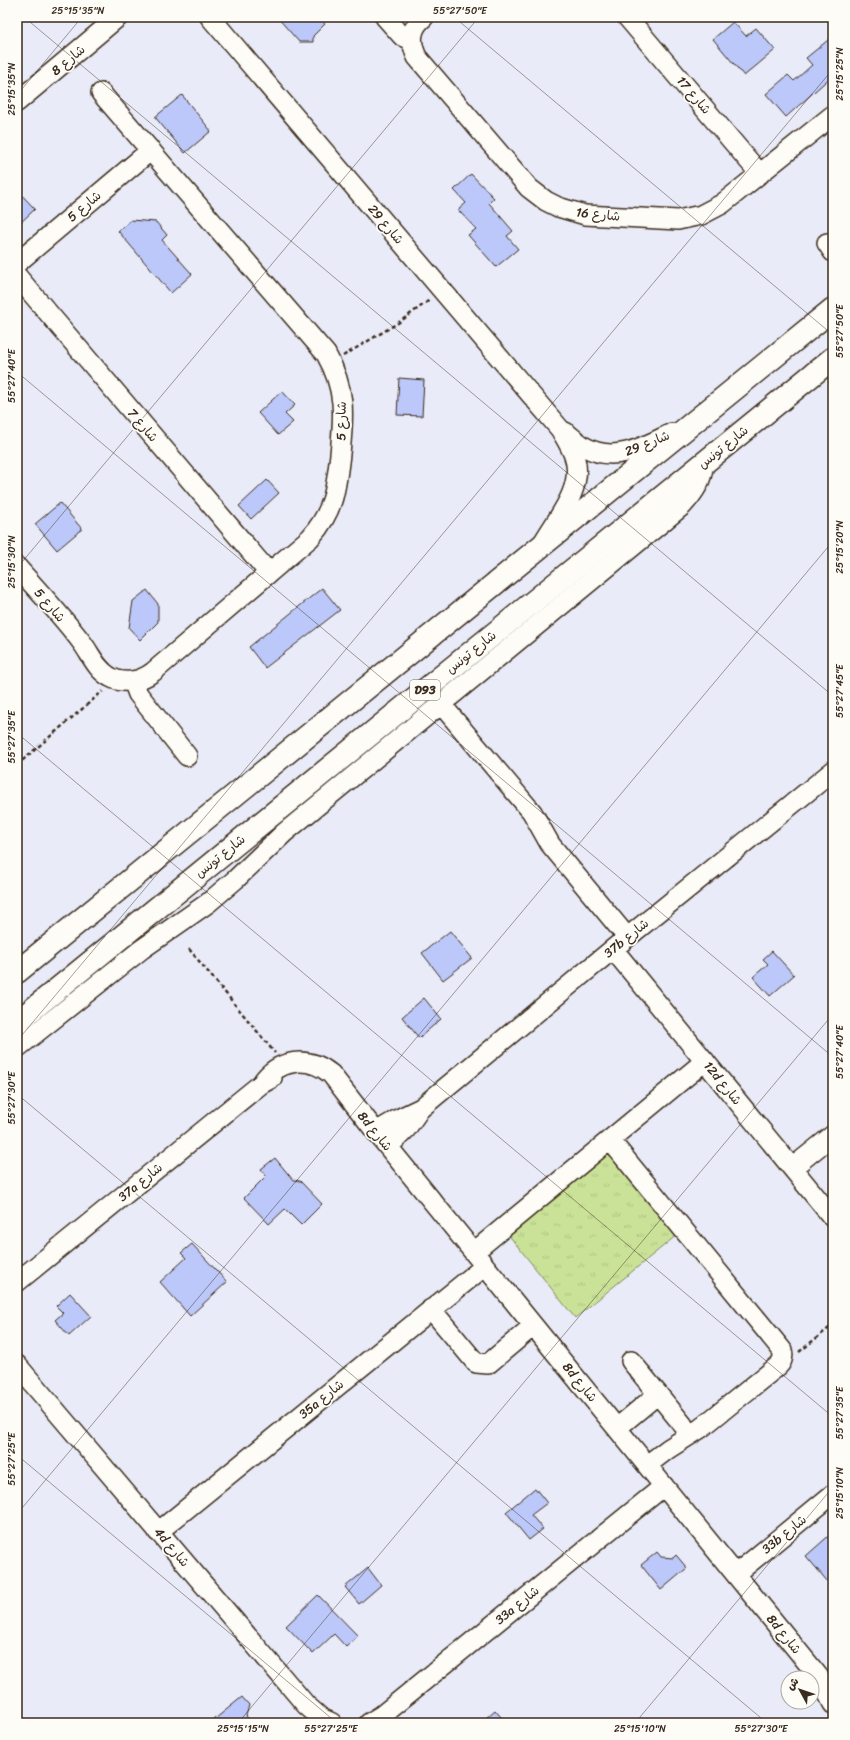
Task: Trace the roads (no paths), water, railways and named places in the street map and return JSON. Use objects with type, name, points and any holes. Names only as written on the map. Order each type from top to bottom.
[{"type":"main road","points":[[17,972],[833,309]]},
{"type":"main road","name":"شارع تونس","points":[[17,1022],[833,358]]},
{"type":"street","name":"شارع 8","points":[[17,102],[118,17]]},
{"type":"street","points":[[385,17],[402,36],[412,40],[415,28],[424,17]]},
{"type":"street","name":"شارع 17","points":[[627,17],[760,174]]},
{"type":"street","name":"شارع 29","points":[[211,18],[560,429],[573,452],[576,461],[576,478],[573,492],[541,546]]},
{"type":"street","name":"شارع 16","points":[[412,40],[412,47],[417,57],[521,180],[537,195],[558,207],[585,215],[684,219],[701,215],[716,207],[760,174],[833,115]]},
{"type":"street","name":"شارع 5","points":[[17,567],[83,644],[100,670],[106,675],[124,680],[148,676],[300,547],[314,533],[326,516],[333,499],[343,422],[343,407],[338,378],[330,362],[317,343],[101,93]]},
{"type":"street","name":"شارع 5","points":[[17,263],[151,150]]},
{"type":"street","name":"شارع 7","points":[[17,276],[269,573]]},
{"type":"street","name":"شارع 29","points":[[560,429],[584,447],[607,454],[618,454],[640,448],[691,424]]},
{"type":"street","points":[[17,1048],[142,949],[208,903],[236,879],[284,833],[682,506],[696,490],[700,482],[704,462]]},
{"type":"street","name":"شارع 5","points":[[83,644],[110,667],[124,672],[139,671],[165,660]]},
{"type":"street","points":[[124,680],[138,694],[187,756]]},
{"type":"street","name":"12d شارع","points":[[441,704],[532,812],[550,844],[705,1061],[833,1218]]},
{"type":"street","name":"37b شارع","points":[[382,1140],[398,1119],[421,1108],[620,943],[833,771]]},
{"type":"street","name":"35a شارع","points":[[158,1532],[431,1310],[479,1259],[610,1140],[705,1061]]},
{"type":"street","name":"37a شارع","points":[[18,1280],[261,1084],[270,1072],[295,1066]]},
{"type":"street","name":"8d شارع","points":[[295,1066],[322,1077],[340,1088],[616,1428],[826,1682],[833,1704]]},
{"type":"street","points":[[792,1168],[833,1135]]},
{"type":"street","points":[[610,1140],[782,1350],[783,1359],[778,1366],[701,1428],[668,1449],[647,1465]]},
{"type":"street","points":[[431,1310],[476,1363],[488,1364],[533,1326]]},
{"type":"street","points":[[632,1362],[683,1425]]},
{"type":"street","name":"4d شارع","points":[[17,1365],[306,1706],[322,1718],[332,1723]]},
{"type":"street","points":[[616,1428],[658,1394]]},
{"type":"street","name":"33a شارع","points":[[369,1723],[382,1715],[664,1486]]},
{"type":"street","name":"33b شارع","points":[[736,1574],[833,1494]]}]
